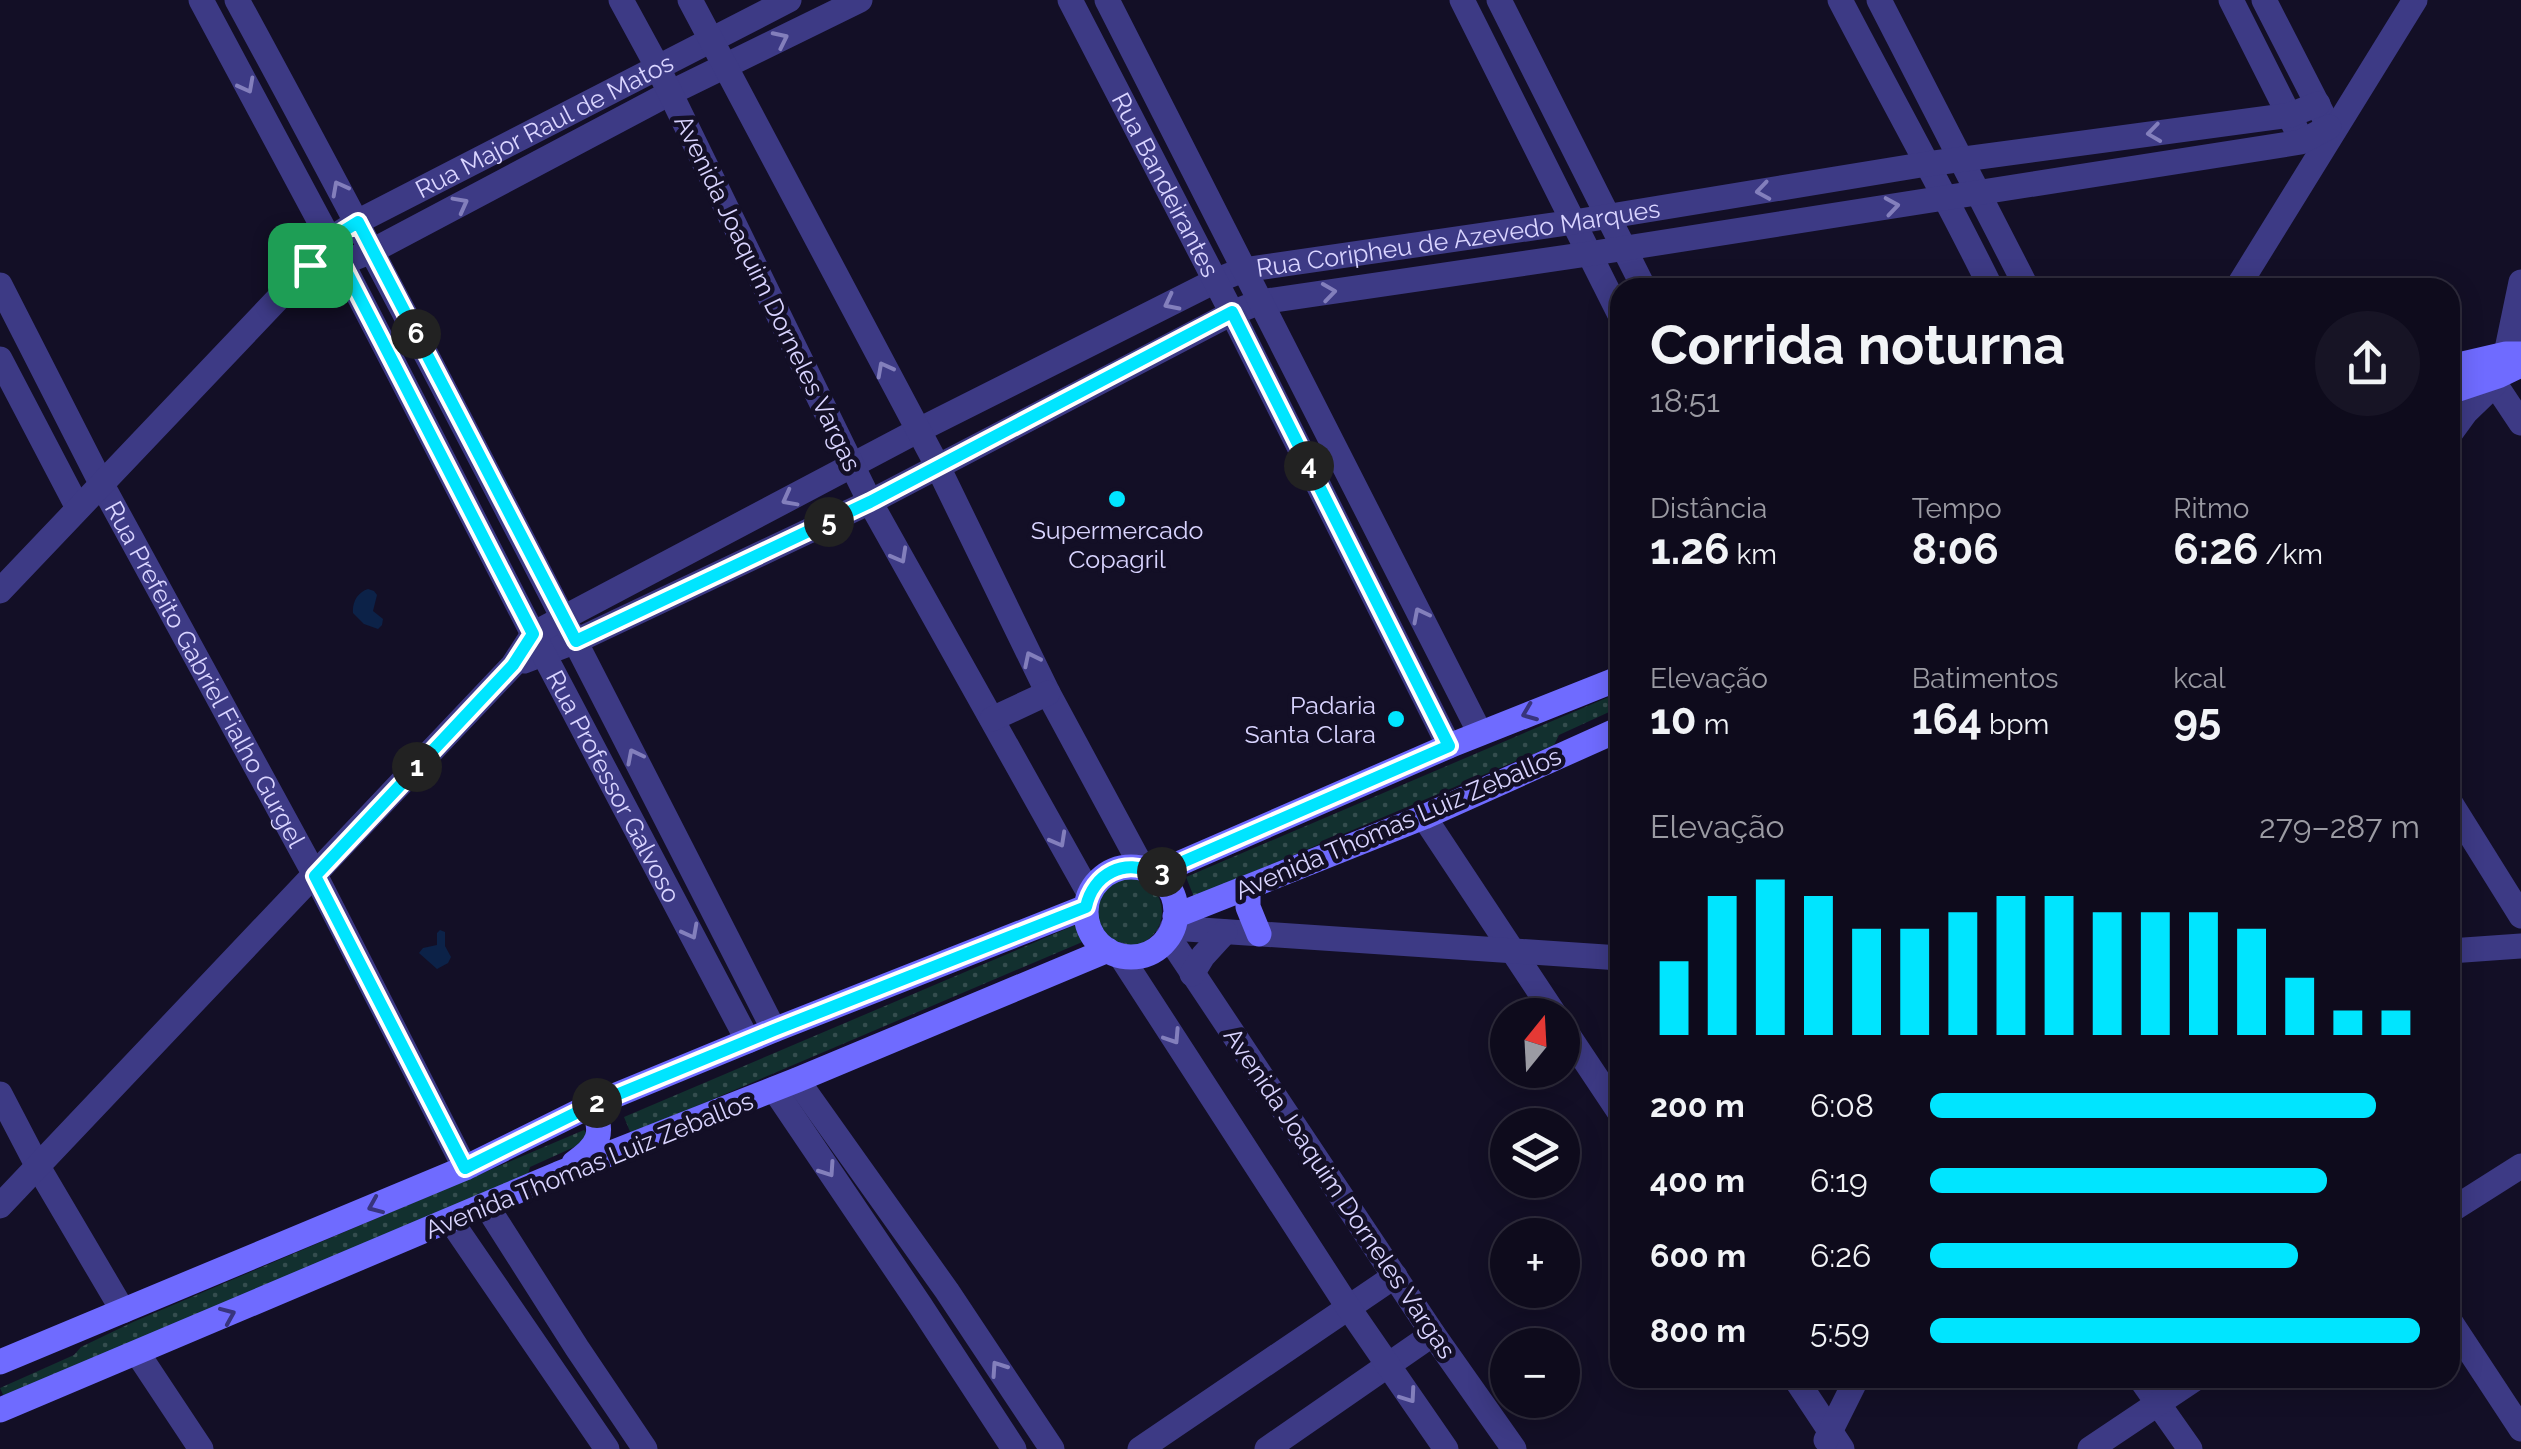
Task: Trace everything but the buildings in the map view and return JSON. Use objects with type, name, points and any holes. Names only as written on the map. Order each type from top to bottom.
[{"type":"main road","points":[[2460,367],[2508,367]]},
{"type":"main road","points":[[2460,388],[2508,367]]},
{"type":"main road","name":"Avenida Thomas Luiz Zeballos","points":[[0,1362],[465,1168],[592,1105],[1088,900],[1099,880],[1112,870],[1129,867],[1149,872],[1610,682]]},
{"type":"main road","points":[[1593,740],[1610,728]]},
{"type":"main road","name":"Avenida Thomas Luiz Zeballos","points":[[0,1410],[558,1174],[1114,953],[1148,953],[1160,945],[1172,927],[1248,887],[1424,817],[1610,732]]},
{"type":"main road","name":"Avenida Joaquim Dorneles Vargas","points":[[1149,872],[1170,889],[1175,904],[1172,927]]},
{"type":"main road","points":[[1248,887],[1248,907],[1259,934]]},
{"type":"main road","name":"Avenida Joaquim Dorneles Vargas","points":[[1088,900],[1087,921],[1092,934],[1114,953]]},
{"type":"main road","points":[[558,1174],[597,1142],[600,1130],[592,1105]]},
{"type":"street","name":"Rua Professor Galvoso","points":[[201,0],[748,1040]]},
{"type":"street","name":"Avenida Joaquim Dorneles Vargas","points":[[621,0],[870,502],[1088,900]]},
{"type":"street","name":"Avenida Joaquim Dorneles Vargas","points":[[690,0],[938,467],[1048,693],[1149,872]]},
{"type":"street","name":"Rua Major Raul de Matos","points":[[0,591],[310,265],[329,240],[789,0]]},
{"type":"street","name":"Rua Major Raul de Matos","points":[[310,265],[342,263],[372,251],[670,93],[860,0]]},
{"type":"street","name":"Rua Bandeirantes","points":[[1070,0],[1232,312],[1449,746]]},
{"type":"street","name":"Rua Bandeirantes","points":[[1107,0],[1480,733]]},
{"type":"street","points":[[1462,0],[1610,296]]},
{"type":"street","points":[[1499,0],[1639,278]]},
{"type":"street","points":[[1986,278],[1947,197],[1843,7],[1878,0],[1978,193],[2016,278]]},
{"type":"street","points":[[2231,0],[2307,152],[2242,278]]},
{"type":"street","points":[[2264,0],[2326,121],[2415,0]]},
{"type":"street","name":"Rua Professor Galvoso","points":[[242,9],[358,222],[774,1030]]},
{"type":"street","points":[[219,33],[242,9]]},
{"type":"street","points":[[1481,38],[1512,27]]},
{"type":"street","points":[[1110,77],[1138,62]]},
{"type":"street","name":"Rua Coripheu de Azevedo Marques","points":[[0,1206],[513,665],[539,644],[870,502],[1232,312],[1260,302],[2221,155],[2307,152],[2326,121],[2290,115],[1961,159],[1574,222],[1243,270],[852,465],[570,629]]},
{"type":"street","points":[[272,133],[300,117]]},
{"type":"street","points":[[2215,125],[2221,155]]},
{"type":"street","points":[[1149,152],[1177,139]]},
{"type":"street","points":[[2079,143],[2085,176]]},
{"type":"street","points":[[1814,183],[1822,216]]},
{"type":"street","points":[[1369,252],[1376,285]]},
{"type":"street","points":[[2521,282],[2508,367],[2521,423]]},
{"type":"street","name":"Rua Prefeito Gabriel Fialho Gurgel","points":[[0,285],[101,483],[315,876],[465,1168]]},
{"type":"street","name":"Rua Prefeito Gabriel Fialho Gurgel","points":[[0,360],[78,508]]},
{"type":"street","points":[[2460,420],[2508,367]]},
{"type":"street","points":[[1271,391],[1298,378]]},
{"type":"street","points":[[442,456],[472,441]]},
{"type":"street","points":[[1316,480],[1344,466]]},
{"type":"street","points":[[1412,673],[1442,658]]},
{"type":"street","points":[[992,719],[1048,693]]},
{"type":"street","points":[[1424,817],[1545,998]]},
{"type":"street","points":[[2460,818],[2521,916]]},
{"type":"street","points":[[639,833],[666,819]]},
{"type":"street","points":[[1172,927],[1610,957]]},
{"type":"street","name":"Avenida Joaquim Dorneles Vargas","points":[[1172,927],[1192,974],[1514,1449]]},
{"type":"street","points":[[1192,974],[1224,932]]},
{"type":"street","points":[[2460,950],[2521,946]]},
{"type":"street","name":"Avenida Joaquim Dorneles Vargas","points":[[1114,953],[1446,1449]]},
{"type":"street","points":[[1580,1053],[1610,1097]]},
{"type":"street","points":[[785,1084],[946,1291],[1052,1449]]},
{"type":"street","points":[[785,1084],[920,1306],[1014,1449]]},
{"type":"street","points":[[0,1094],[124,1311]]},
{"type":"street","points":[[2460,1205],[2521,1166]]},
{"type":"street","points":[[486,1206],[645,1449]]},
{"type":"street","points":[[450,1221],[607,1449]]},
{"type":"street","points":[[1140,1449],[1395,1276]]},
{"type":"street","points":[[920,1306],[946,1291]]},
{"type":"street","points":[[1267,1449],[1433,1334]]},
{"type":"street","points":[[2460,1336],[2521,1429]]},
{"type":"street","points":[[551,1365],[576,1348]]},
{"type":"street","points":[[138,1354],[201,1449]]},
{"type":"street","points":[[1801,1388],[1831,1443]]},
{"type":"street","points":[[1831,1443],[1853,1388]]},
{"type":"street","points":[[2148,1388],[2190,1449]]},
{"type":"street","points":[[2090,1449],[2180,1388]]},
{"type":"green space","points":[[1610,696],[1610,712],[1559,735],[1554,745],[1194,897],[1186,877]]},
{"type":"green space","points":[[1128,878],[1152,888],[1162,912],[1152,936],[1128,946],[1104,936],[1094,912],[1104,888]]},
{"type":"green space","points":[[1080,923],[1087,940],[631,1134],[624,1117]]},
{"type":"green space","points":[[584,1130],[592,1139],[530,1167],[527,1178],[5,1399],[0,1388],[74,1355],[81,1347],[133,1322]]},
{"type":"water","points":[[368,589],[377,595],[373,611],[383,619],[378,629],[364,624],[353,613],[356,598]]},
{"type":"water","points":[[440,930],[445,932],[445,946],[451,957],[437,969],[419,953],[437,945]]},
{"type":"place","name":"Supermercado Copagril","points":[[1117,499]]},
{"type":"place","name":"Padaria Santa Clara","points":[[1396,719]]},
{"type":"route","points":[[358,222],[576,641],[870,502],[1232,312],[1449,746],[1155,874],[1129,867],[1112,870],[1094,886],[1086,907],[592,1105],[465,1168],[315,876],[513,665],[533,634],[342,263],[310,265],[329,240],[358,222]]}]
